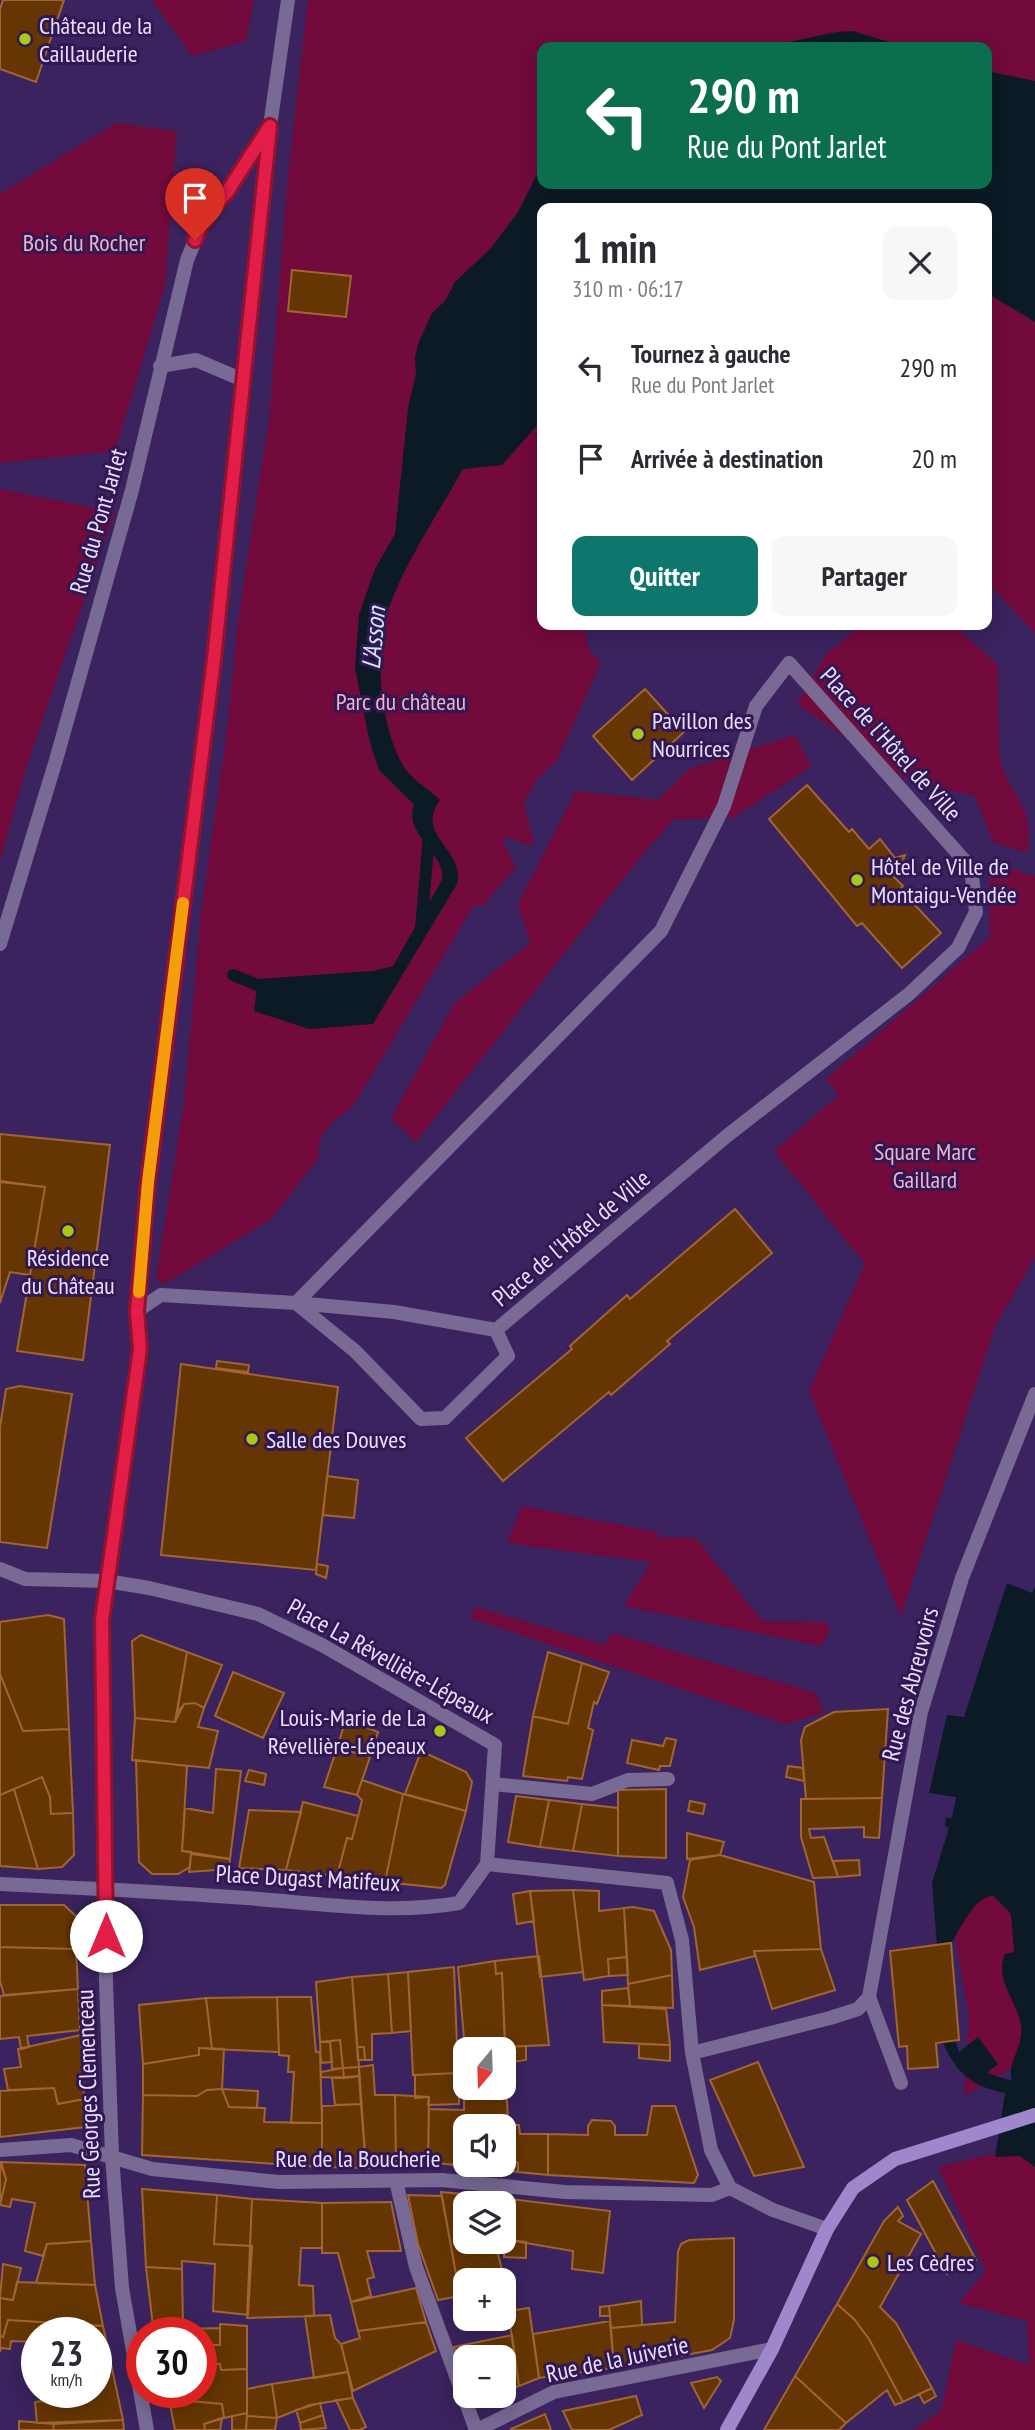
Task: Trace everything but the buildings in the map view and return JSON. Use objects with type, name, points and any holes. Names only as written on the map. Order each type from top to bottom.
[{"type":"main road","points":[[727,2430],[772,2349],[827,2229],[853,2188],[895,2159],[1035,2115]]},
{"type":"street","name":"Rue Georges Clemenceau","points":[[146,2430],[122,2288],[113,2156],[106,1982],[102,1620],[140,1349],[137,1311],[148,1182],[214,659],[270,126],[288,0]]},
{"type":"street","name":"Rue du Pont Jarlet","points":[[0,944],[56,760],[132,490],[187,260],[203,221],[227,192],[270,126]]},
{"type":"street","points":[[160,366],[196,359],[243,380]]},
{"type":"street","name":"Place de l'Hôtel de Ville","points":[[137,1311],[161,1295],[394,1312],[496,1330],[729,1135],[909,994],[958,948],[976,912],[971,868],[789,663],[756,706],[724,806],[661,931],[296,1303]]},
{"type":"street","points":[[296,1303],[355,1351],[421,1419],[445,1418],[508,1356],[496,1330]]},
{"type":"street","name":"Rue des Abreuvoirs","points":[[869,1997],[921,1712],[962,1578],[1035,1394]]},
{"type":"street","points":[[0,1569],[25,1578],[107,1581]]},
{"type":"street","name":"Place La Révellière-Lépeaux","points":[[107,1581],[258,1614],[322,1645],[495,1745],[487,1864]]},
{"type":"street","points":[[493,1784],[592,1794],[628,1780],[668,1779]]},
{"type":"street","points":[[487,1864],[667,1883],[682,1940],[692,2053],[711,2150],[730,2188],[773,2210],[827,2229]]},
{"type":"street","name":"Place Dugast Matifeux","points":[[0,1884],[358,1906],[433,1908],[459,1903],[487,1864]]},
{"type":"street","points":[[692,2053],[830,2018],[858,2009],[869,1997],[901,2083]]},
{"type":"street","name":"Rue de la Boucherie","points":[[0,2150],[71,2145],[152,2169],[279,2182],[442,2180],[565,2192],[712,2195],[730,2188]]},
{"type":"street","points":[[396,2180],[416,2267],[476,2430]]},
{"type":"street","name":"Rue de la Juiverie","points":[[476,2430],[554,2392],[772,2349]]},
{"type":"green space","points":[[152,0],[254,0],[246,41],[192,56]]},
{"type":"green space","name":"Parc du château","points":[[308,0],[1035,0],[1035,633],[992,587],[992,203],[537,203],[537,630],[585,630],[589,650],[601,663],[557,760],[536,781],[524,802],[534,846],[505,837],[503,843],[516,867],[482,907],[474,905],[352,1108],[327,1128],[320,1142],[319,1158],[271,1219],[165,1284],[156,1279],[184,1103],[201,913],[227,730],[238,621],[269,419],[287,185]]},
{"type":"green space","name":"Bois du Rocher","points":[[116,123],[177,131],[165,286],[115,451],[0,463],[0,194]]},
{"type":"green space","points":[[0,489],[115,512],[27,765],[0,861]]},
{"type":"green space","points":[[855,630],[960,630],[998,665],[1000,759],[1026,816],[1029,838],[1027,853],[993,842],[975,796],[910,782],[797,704],[825,656]]},
{"type":"green space","points":[[795,735],[811,767],[734,817],[673,820],[646,850],[416,1142],[391,1118],[454,1004],[530,943],[518,904],[576,791],[658,800],[689,769]]},
{"type":"green space","name":"Square Marc Gaillard","points":[[989,861],[1035,877],[1035,1257],[995,1327],[901,1616],[809,1391],[865,1264],[774,1151],[839,1095],[826,1079],[990,937]]},
{"type":"green space","points":[[522,1506],[657,1532],[658,1537],[696,1538],[762,1621],[826,1622],[830,1631],[821,1646],[624,1606],[651,1562],[507,1543]]},
{"type":"green space","points":[[476,1607],[605,1645],[612,1633],[816,1693],[824,1713],[785,1724],[470,1618]]},
{"type":"green space","points":[[1008,1881],[1034,2055],[964,2096],[969,2016],[950,1911]]},
{"type":"green space","points":[[1035,2144],[1035,2430],[913,2430],[941,2411],[956,2340],[1029,2365],[1027,2321],[959,2303],[986,2271],[938,2167]]},
{"type":"water","points":[[853,31],[889,42],[788,42]]},
{"type":"water","points":[[992,72],[1035,81],[1035,322],[992,296],[992,203],[537,203],[537,426],[502,465],[463,469],[402,576],[383,629],[380,669],[390,732],[407,772],[440,800],[434,813],[433,824],[458,872],[457,884],[373,1024],[309,1029],[254,1011],[258,979],[373,971],[393,966],[442,880],[438,862],[414,826],[414,805],[379,770],[370,743],[355,668],[359,615],[375,569],[395,534],[408,408],[416,374],[415,357],[418,344],[432,313],[445,301],[455,282],[491,248],[518,212],[537,174],[537,189],[992,189]]},
{"type":"water","points":[[1007,1583],[1032,1593],[1035,1587],[1035,2167],[1020,2156],[995,2157],[1005,2093],[983,2087],[966,2077],[953,2062],[942,2041],[955,2040],[959,2052],[978,2037],[998,2064],[987,2073],[1012,2081],[1011,2068],[1020,2041],[1021,2026],[1002,1973],[1005,1954],[1014,1952],[1011,1914],[993,1896],[986,1897],[974,1907],[951,1943],[937,1946],[932,1883],[949,1828],[945,1826],[946,1818],[952,1818],[956,1797],[929,1793],[947,1715],[964,1717]]},
{"type":"waterway","name":"L'Asson","points":[[421,929],[429,836]]},
{"type":"waterway","name":"L'Asson","points":[[233,975],[272,991]]},
{"type":"slow traffic","points":[[139,1292],[148,1182],[183,903]]},
{"type":"place","name":"Château de la Caillauderie","points":[[25,39]]},
{"type":"place","name":"Pavillon des Nourrices","points":[[638,734]]},
{"type":"place","name":"Hôtel de Ville de Montaigu-Vendée","points":[[857,880]]},
{"type":"place","name":"Résidence du Château","points":[[68,1231]]},
{"type":"place","name":"Salle des Douves","points":[[252,1439]]},
{"type":"place","name":"Louis-Marie de La Révellière-Lépeaux","points":[[440,1731]]},
{"type":"place","name":"Les Cèdres","points":[[873,2262]]},
{"type":"route","points":[[106,1936],[102,1620],[140,1349],[137,1311],[148,1182],[214,659],[270,126],[227,192],[203,221],[195,240]]}]
